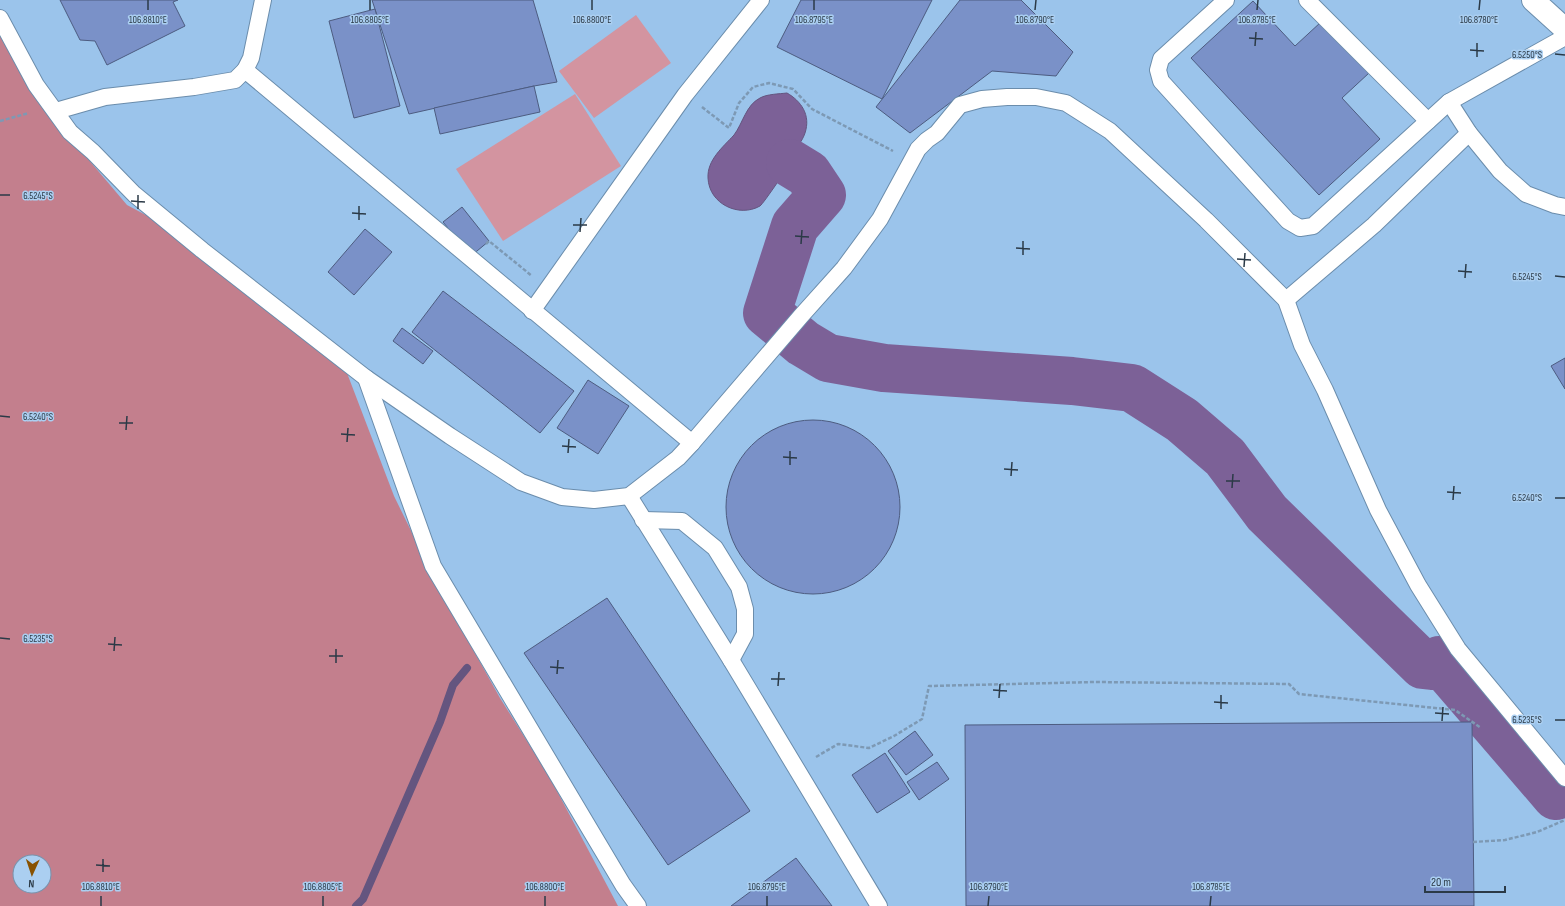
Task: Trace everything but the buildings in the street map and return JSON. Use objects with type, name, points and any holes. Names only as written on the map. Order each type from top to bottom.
[{"type":"street","points":[[1533,0],[1565,29]]},
{"type":"lane","points":[[54,109],[105,97],[194,87],[235,80],[245,70],[251,58],[263,0]]},
{"type":"lane","points":[[532,311],[685,95],[760,0]]},
{"type":"lane","points":[[1226,0],[1161,59],[1158,70],[1161,81],[1288,221],[1300,228],[1312,226],[1449,102],[1565,37]]},
{"type":"lane","points":[[1307,0],[1428,121]]},
{"type":"lane","points":[[0,18],[36,85],[70,132],[94,152],[134,194],[202,250],[366,378],[450,436],[521,482],[562,497],[594,500],[629,496],[678,458],[692,443],[769,352],[844,268],[880,218],[918,150],[926,140],[937,133],[960,105],[982,99],[1007,97],[1036,97],[1066,103],[1110,131],[1206,220],[1286,300],[1302,345],[1325,390],[1378,510],[1418,585],[1458,649],[1565,778]]},
{"type":"lane","points":[[245,70],[692,443]]},
{"type":"lane","points":[[1449,102],[1469,133],[1500,171],[1526,194],[1555,205],[1565,207]]},
{"type":"lane","points":[[1286,300],[1374,225],[1469,133]]},
{"type":"lane","points":[[366,378],[432,566],[623,885],[638,906]]},
{"type":"lane","points":[[629,496],[731,660],[879,906]]},
{"type":"lane","points":[[644,520],[682,521],[715,548],[739,587],[745,609],[745,634],[731,660]]},
{"type":"path","points":[[685,95],[729,128],[739,103],[753,87],[769,83],[792,89],[812,109],[911,161]]},
{"type":"path","points":[[0,121],[54,109]]},
{"type":"path","points":[[838,744],[869,748],[894,736],[922,718],[929,686],[1095,682],[1289,684],[1299,694],[1455,710],[1481,728]]},
{"type":"path","points":[[1473,842],[1505,840],[1537,832],[1565,820]]},
{"type":"shaded area","points":[[0,0],[1565,0],[1565,906],[0,906]]},
{"type":"shaded area","points":[[636,15],[671,63],[594,118],[559,71]]},
{"type":"shaded area","points":[[0,27],[66,133],[127,205],[157,221],[347,373],[394,496],[441,592],[500,698],[549,776],[618,906],[0,906]]},
{"type":"shaded area","points":[[787,93],[797,100],[804,109],[807,120],[805,133],[795,156],[772,191],[760,206],[743,210],[726,206],[719,201],[710,187],[708,171],[710,165],[716,154],[734,135],[751,105],[755,101],[773,94]]},
{"type":"shaded area","points":[[575,94],[621,166],[503,241],[456,169]]},
{"type":"waterway","points":[[790,163],[808,174],[822,195],[795,226],[767,313],[803,343],[828,358],[884,368],[1072,381],[1132,388],[1182,420],[1225,457],[1267,513],[1423,665],[1432,666],[1439,660],[1556,796]]},
{"type":"waterway","points":[[356,906],[363,899],[440,722],[453,685],[467,668]]}]
